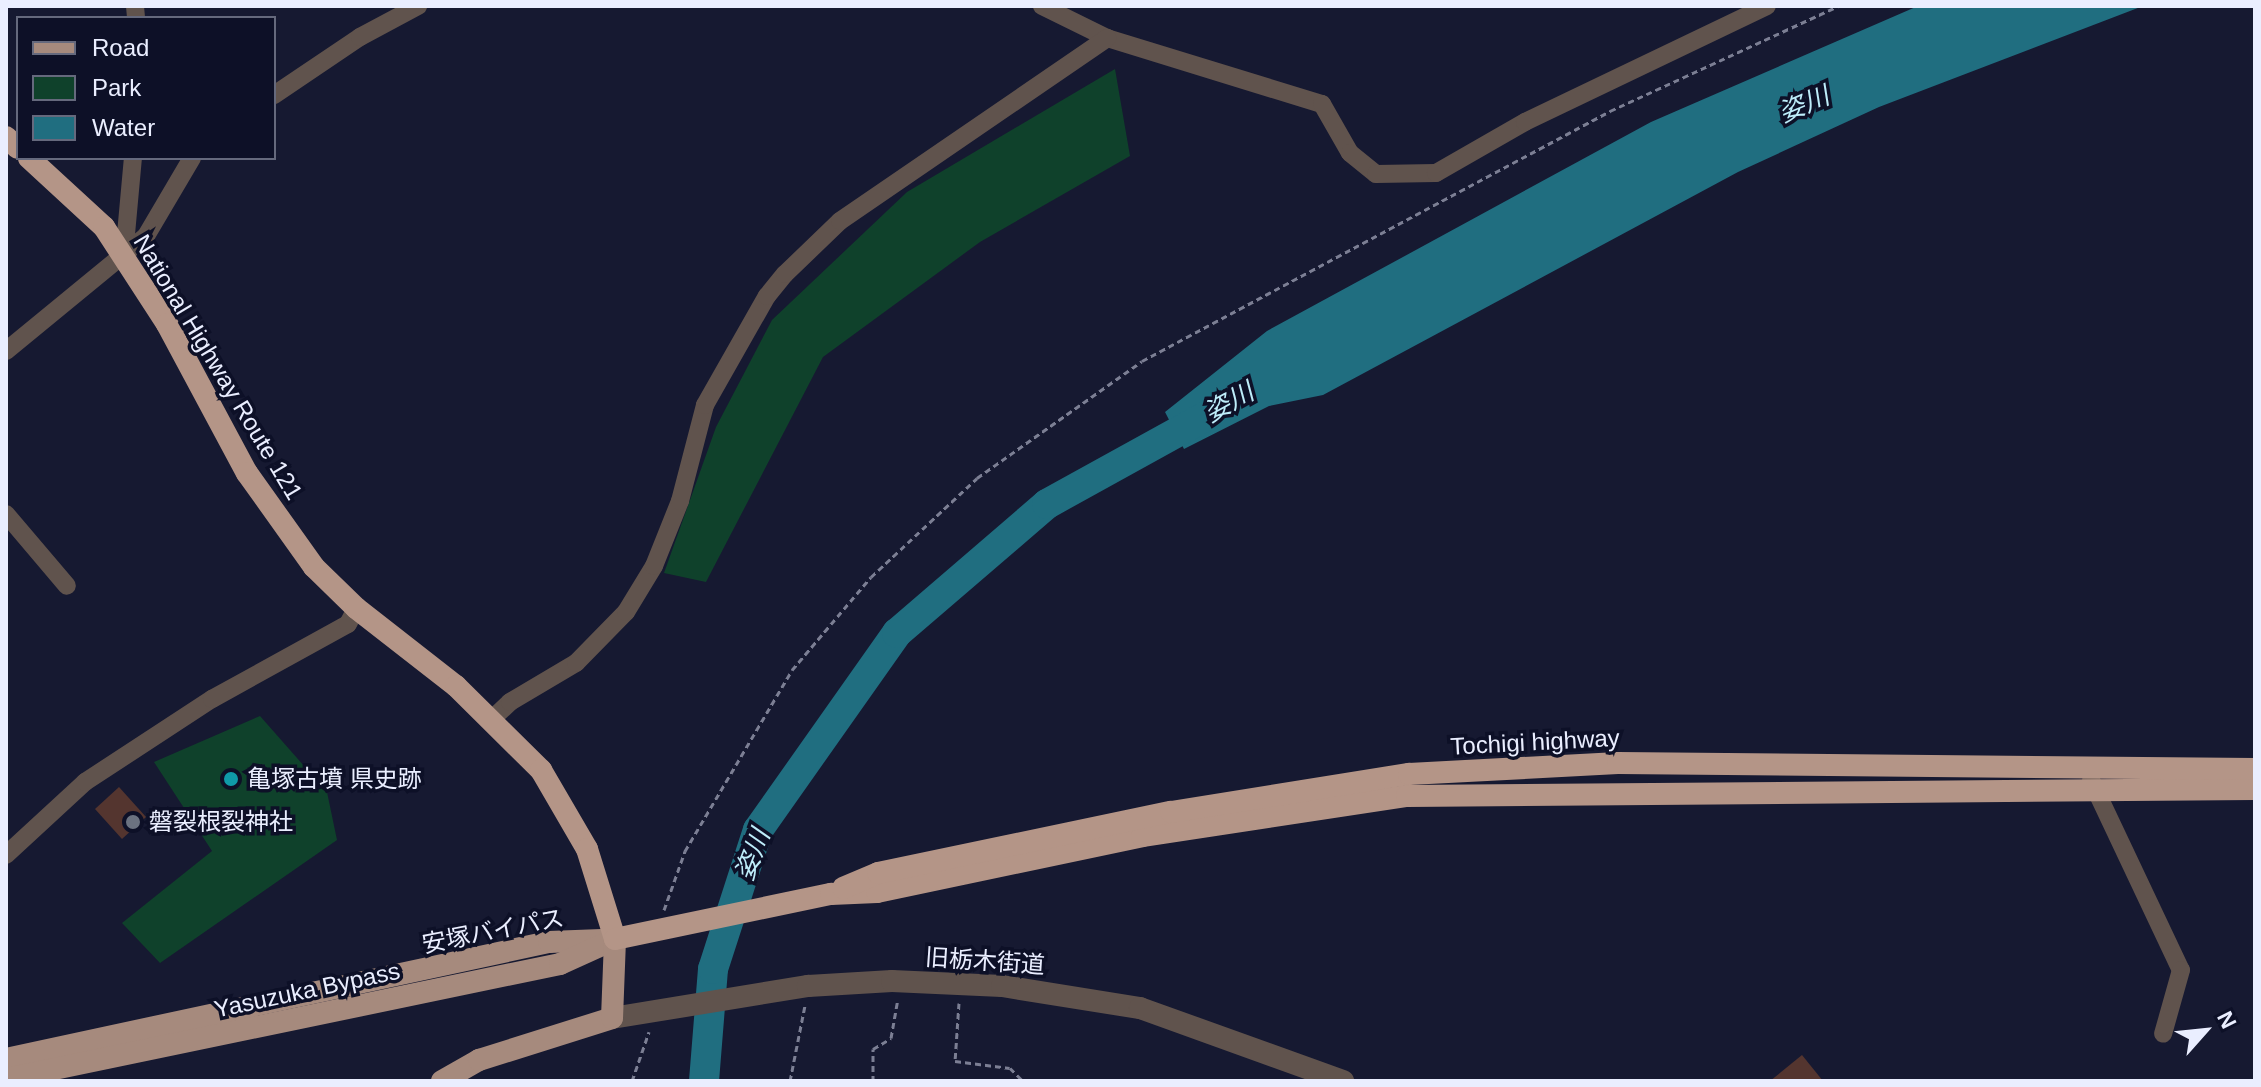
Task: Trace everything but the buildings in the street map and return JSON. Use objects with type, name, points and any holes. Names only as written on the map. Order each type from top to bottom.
[{"type":"highway","name":"National Highway Route 121","points":[[31,160],[104,227],[124,256],[276,517],[314,567],[356,608],[492,719],[541,770],[587,849],[615,939]]},
{"type":"highway","name":"Tochigi highway","points":[[831,894],[878,873],[1171,812],[1409,774],[1618,763],[2255,769]]},
{"type":"highway","name":"Tochigi highway","points":[[615,939],[831,894],[877,892],[1142,836],[1407,796],[2255,789]]},
{"type":"main road","points":[[442,1081],[479,1060],[612,1018],[615,939]]},
{"type":"main road","name":"安塚バイパス","points":[[6,1059],[549,942],[615,939]]},
{"type":"main road","name":"Yasuzuka Bypass","points":[[6,1079],[560,964],[615,939]]},
{"type":"street","points":[[276,94],[360,37],[418,6]]},
{"type":"street","points":[[1042,6],[1107,38],[1322,104],[1350,153],[1376,174],[1436,173],[1525,122],[1767,6]]},
{"type":"street","points":[[492,719],[510,702],[576,663],[626,612],[654,566],[680,501],[705,405],[767,296],[785,274],[840,221],[1107,38]]},
{"type":"street","points":[[124,256],[133,160]]},
{"type":"street","points":[[6,351],[146,236],[191,160]]},
{"type":"street","points":[[6,514],[67,586]]},
{"type":"street","points":[[6,855],[85,782],[212,699],[348,624],[356,608]]},
{"type":"street","points":[[2085,766],[2181,970],[2163,1034]]},
{"type":"street","name":"旧栃木街道","points":[[612,1018],[798,987],[892,981],[960,983],[1140,1008],[1343,1081]]},
{"type":"path","points":[[665,930],[685,851],[792,670],[871,577],[977,478],[1142,361],[1610,111],[1838,6]]},
{"type":"path","points":[[873,1081],[873,1049],[891,1038],[900,1006],[892,981]]},
{"type":"path","points":[[960,983],[955,1061],[1010,1068],[1023,1081]]},
{"type":"path","points":[[790,1081],[798,987]]},
{"type":"path","points":[[632,1081],[663,1008]]},
{"type":"green space","points":[[1115,69],[1130,156],[980,242],[823,357],[706,582],[664,573],[716,427],[772,320],[907,192]]},
{"type":"green space","points":[[260,716],[327,792],[337,840],[160,963],[122,923],[212,851],[154,762]]},
{"type":"water","points":[[1918,6],[2143,6],[1879,107],[1738,172],[1323,395],[1269,406],[1184,449],[1165,412],[1267,331],[1651,122]]},
{"type":"waterway","name":"姿川","points":[[704,1081],[713,969],[758,830],[897,633],[1047,504],[1212,413]]},
{"type":"place","name":"亀塚古墳 県史跡","points":[[231,779]]},
{"type":"place","name":"磐裂根裂神社","points":[[133,822]]}]
